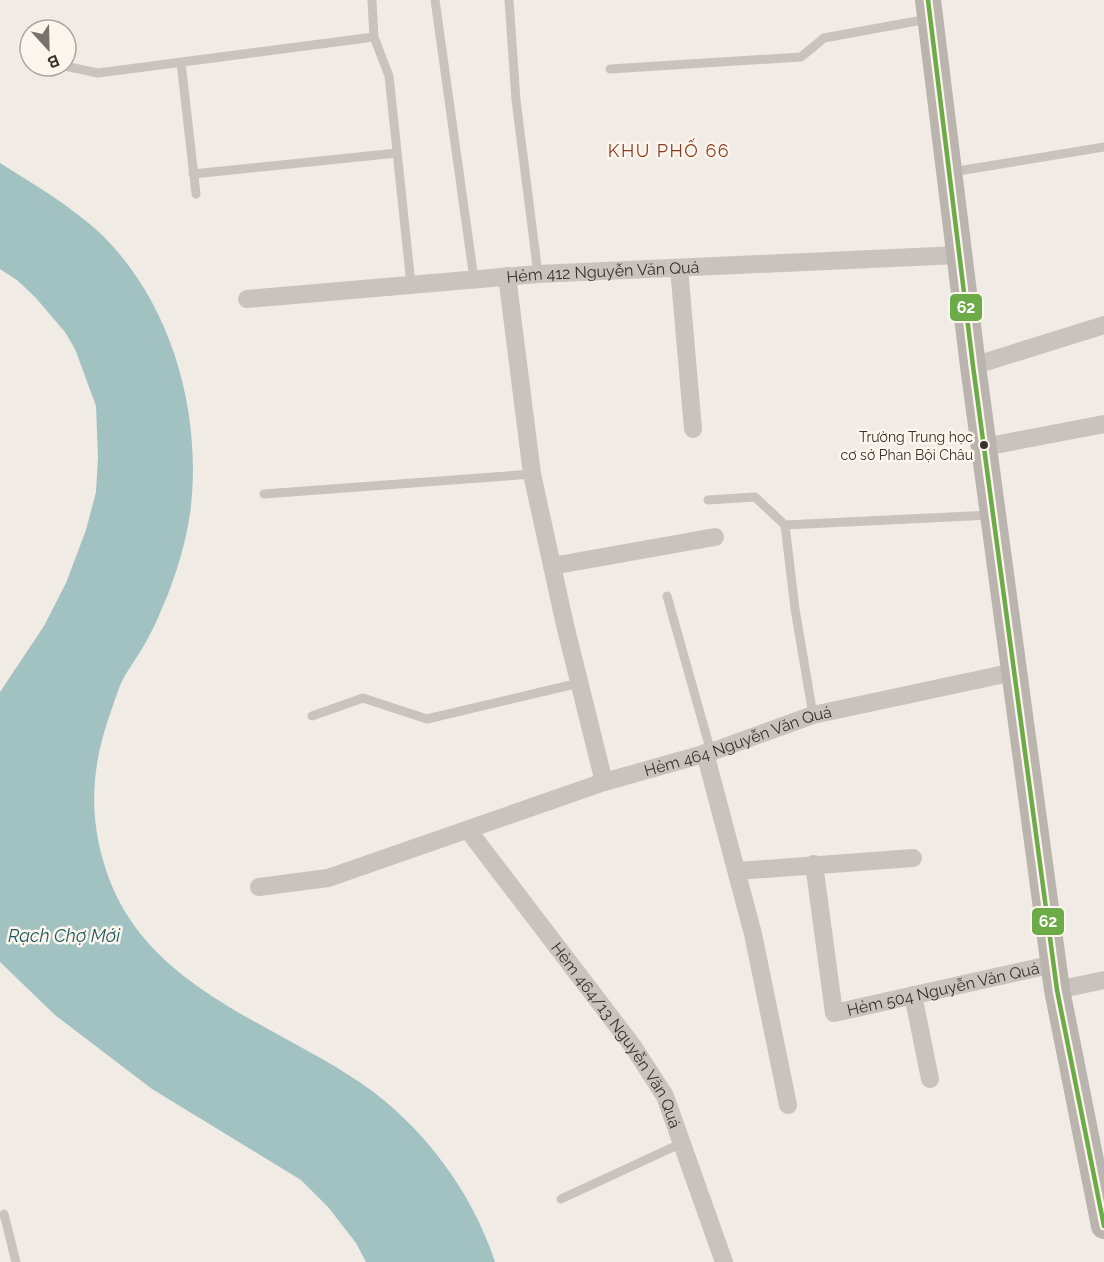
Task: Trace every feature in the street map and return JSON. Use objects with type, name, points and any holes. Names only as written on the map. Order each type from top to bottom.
[{"type":"main road","points":[[930,10],[973,366],[1057,990],[1104,1223]]},
{"type":"street","name":"Hẻm 412 Nguyễn Văn Quá","points":[[248,299],[538,274],[959,255]]},
{"type":"street","points":[[680,268],[693,429]]},
{"type":"street","points":[[507,276],[532,474],[579,684],[604,782]]},
{"type":"street","points":[[973,366],[1104,326]]},
{"type":"street","points":[[984,447],[1104,424]]},
{"type":"street","points":[[552,566],[715,537]]},
{"type":"street","name":"Hẻm 464 Nguyễn Văn Quá","points":[[259,887],[328,878],[604,782],[708,752],[813,715],[1014,672]]},
{"type":"street","points":[[708,752],[753,934],[788,1105]]},
{"type":"street","name":"Hẻm 464/13 Nguyễn Văn Quá","points":[[468,830],[632,1045],[664,1095],[724,1262]]},
{"type":"street","points":[[736,871],[913,858]]},
{"type":"street","name":"Hẻm 504 Nguyễn Văn Quá","points":[[814,864],[834,1013],[1054,964]]},
{"type":"street","points":[[1057,990],[1104,980]]},
{"type":"street","points":[[913,995],[930,1079]]},
{"type":"lane","points":[[372,0],[374,37],[389,76],[411,284]]},
{"type":"lane","points":[[435,0],[474,279]]},
{"type":"lane","points":[[509,0],[516,100],[538,274]]},
{"type":"lane","points":[[610,69],[801,57],[824,38],[930,10]]},
{"type":"lane","points":[[78,69],[98,73],[374,37]]},
{"type":"lane","points":[[181,62],[195,194]]},
{"type":"lane","points":[[949,172],[1104,147]]},
{"type":"lane","points":[[193,174],[398,153]]},
{"type":"lane","points":[[264,494],[532,474]]},
{"type":"lane","points":[[708,500],[755,497],[785,525],[795,609],[813,715]]},
{"type":"lane","points":[[785,525],[993,515]]},
{"type":"lane","points":[[667,596],[708,752]]},
{"type":"lane","points":[[312,716],[363,698],[427,719],[579,684]]},
{"type":"lane","points":[[561,1199],[682,1143]]},
{"type":"lane","points":[[4,1214],[16,1262]]},
{"type":"water","name":"Rạch Chợ Mới","points":[[0,163],[77,214],[101,234],[126,262],[147,294],[164,328],[187,401],[192,439],[193,477],[190,514],[184,544],[172,584],[156,622],[123,679],[105,730],[97,766],[94,803],[98,841],[120,903],[144,938],[174,968],[208,994],[361,1083],[404,1119],[424,1139],[459,1185],[473,1210],[495,1262],[366,1262],[356,1243],[328,1207],[301,1180],[152,1089],[55,1015],[0,962],[0,692],[44,626],[66,583],[86,530],[96,492],[98,457],[96,406],[75,349],[65,332],[35,297],[17,280],[0,269]]},
{"type":"transit line","name":"62","points":[[928,0],[973,366],[1057,990],[1104,1226]]},
{"type":"place","name":"Trường Trung học cơ sở Phan Bội Châu","points":[[984,445]]},
{"type":"district","name":"KHU PHỐ 66","points":[[669,150]]}]
